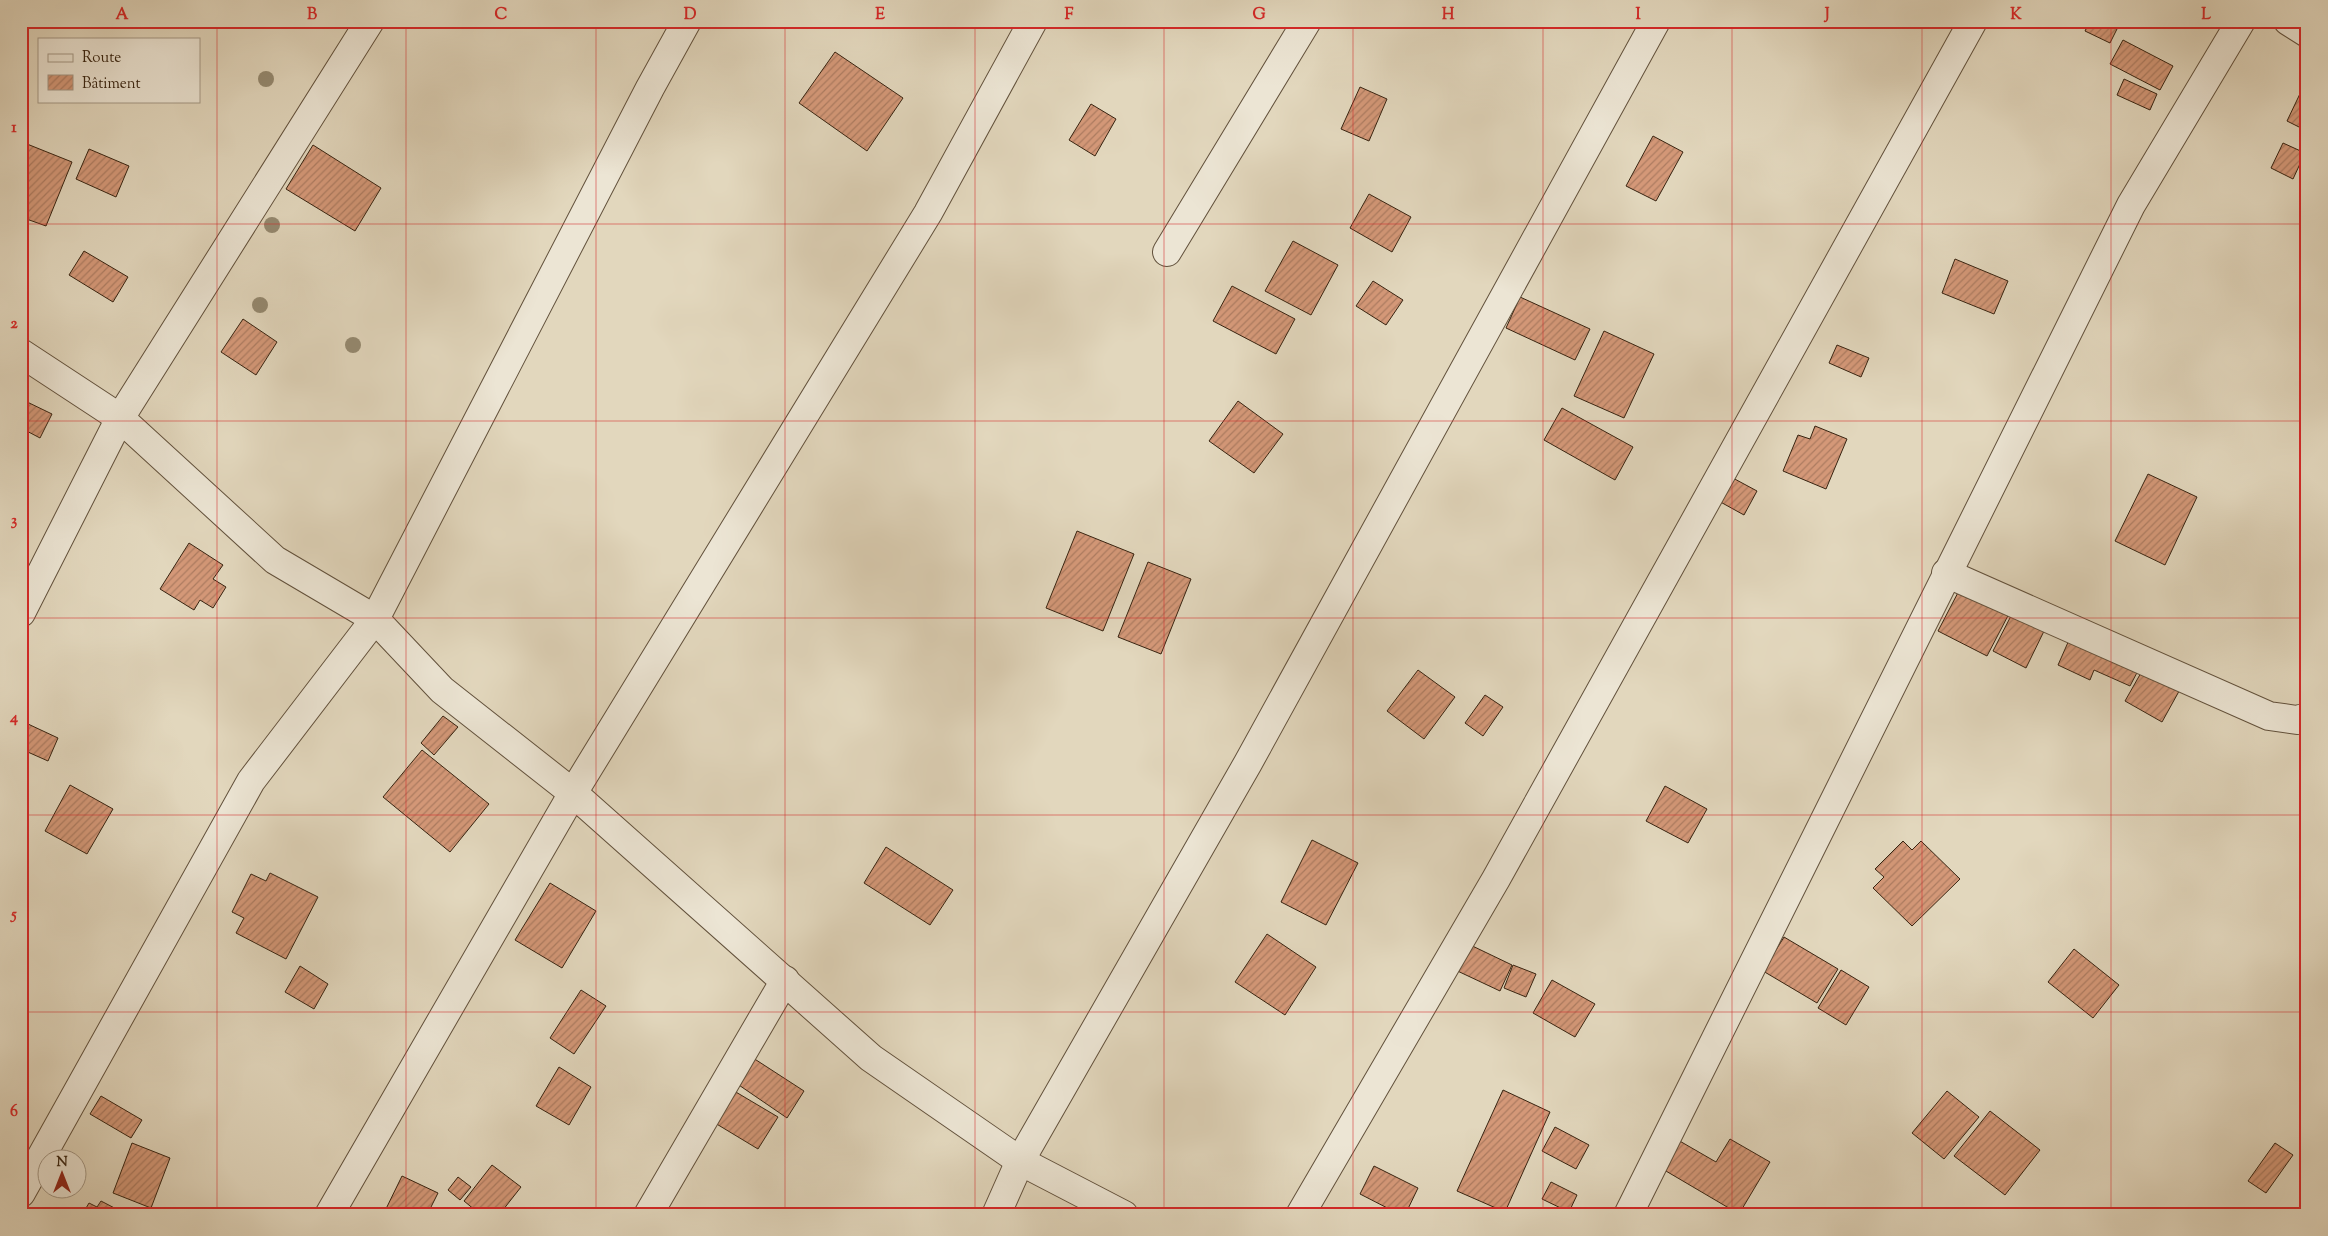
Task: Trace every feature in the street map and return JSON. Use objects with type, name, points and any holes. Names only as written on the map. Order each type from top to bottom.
[{"type":"street","points":[[21,613],[120,418],[370,21]]},
{"type":"street","points":[[21,1193],[251,781],[376,619],[650,88],[687,21]]},
{"type":"street","points":[[329,1215],[573,793],[928,213],[1033,21]]},
{"type":"street","points":[[1168,252],[1307,21]]},
{"type":"street","points":[[996,1215],[1020,1161],[1248,763],[1656,21]]},
{"type":"street","points":[[1300,1215],[1501,871],[1973,21]]},
{"type":"street","points":[[1628,1215],[1946,573],[2131,205],[2241,21]]},
{"type":"street","points":[[2288,21],[2307,33]]},
{"type":"street","points":[[21,353],[120,418],[276,560],[376,619],[442,690],[573,793],[871,1058],[1020,1161],[1124,1215]]},
{"type":"street","points":[[1946,573],[2269,716],[2297,720],[2307,717]]},
{"type":"street","points":[[648,1215],[785,980]]},
{"type":"building","points":[[2090,21],[2121,21],[2110,43],[2085,31]]},
{"type":"building","points":[[2187,21],[2203,21],[2200,28]]},
{"type":"building","points":[[2123,40],[2173,66],[2160,90],[2110,64]]},
{"type":"building","points":[[835,52],[903,98],[867,151],[799,103]]},
{"type":"building","points":[[2124,79],[2157,94],[2150,110],[2117,95]]},
{"type":"building","points":[[2307,79],[2307,131],[2287,121]]},
{"type":"building","points":[[1360,87],[1387,99],[1369,141],[1341,129]]},
{"type":"building","points":[[1091,104],[1116,119],[1095,156],[1069,140]]},
{"type":"building","points":[[1653,136],[1683,152],[1656,201],[1626,186]]},
{"type":"building","points":[[2283,143],[2305,153],[2293,179],[2271,168]]},
{"type":"building","points":[[27,144],[72,162],[46,226],[21,217],[21,158]]},
{"type":"building","points":[[313,145],[381,188],[355,231],[286,189]]},
{"type":"building","points":[[89,149],[129,166],[116,197],[76,179]]},
{"type":"building","points":[[1369,194],[1411,217],[1392,252],[1350,228]]},
{"type":"building","points":[[1293,241],[1338,265],[1311,315],[1265,291]]},
{"type":"building","points":[[84,251],[128,277],[113,302],[69,275]]},
{"type":"building","points":[[1955,259],[2008,281],[1994,314],[1942,293]]},
{"type":"building","points":[[1373,281],[1403,300],[1386,325],[1356,306]]},
{"type":"building","points":[[1232,286],[1295,319],[1276,354],[1213,321]]},
{"type":"building","points":[[1520,297],[1590,329],[1575,360],[1506,328]]},
{"type":"building","points":[[243,319],[277,342],[256,375],[221,352]]},
{"type":"building","points":[[1604,331],[1654,354],[1624,418],[1574,396]]},
{"type":"building","points":[[1837,345],[1869,358],[1861,377],[1829,363]]},
{"type":"building","points":[[21,399],[52,414],[40,438],[21,428]]},
{"type":"building","points":[[1238,401],[1283,434],[1254,473],[1209,441]]},
{"type":"building","points":[[1562,408],[1633,447],[1615,480],[1544,440]]},
{"type":"building","points":[[1815,426],[1847,439],[1826,489],[1783,471],[1798,435],[1810,439]]},
{"type":"building","points":[[1718,470],[1757,491],[1744,515],[1706,494]]},
{"type":"building","points":[[2148,474],[2197,497],[2165,565],[2115,541]]},
{"type":"building","points":[[1077,531],[1134,554],[1103,631],[1046,608]]},
{"type":"building","points":[[189,543],[223,565],[213,579],[226,587],[213,608],[200,600],[194,610],[160,589]]},
{"type":"building","points":[[1148,562],[1191,579],[1161,654],[1118,637]]},
{"type":"building","points":[[1963,583],[2012,608],[1987,656],[1938,631]]},
{"type":"building","points":[[2014,610],[2046,627],[2026,668],[1993,651]]},
{"type":"building","points":[[2073,631],[2142,663],[2130,686],[2094,670],[2090,680],[2058,665]]},
{"type":"building","points":[[2146,664],[2183,684],[2162,722],[2125,701]]},
{"type":"building","points":[[1418,670],[1455,697],[1424,739],[1387,711]]},
{"type":"building","points":[[1485,695],[1503,707],[1483,736],[1465,723]]},
{"type":"building","points":[[443,716],[458,727],[434,755],[421,743]]},
{"type":"building","points":[[28,724],[58,738],[48,761],[21,749],[21,739]]},
{"type":"building","points":[[422,750],[489,804],[450,852],[383,797]]},
{"type":"building","points":[[70,785],[113,809],[87,854],[45,831]]},
{"type":"building","points":[[1665,786],[1707,809],[1688,843],[1646,821]]},
{"type":"building","points":[[1312,840],[1358,863],[1326,925],[1281,902]]},
{"type":"building","points":[[1903,841],[1912,850],[1921,841],[1960,879],[1912,926],[1873,888],[1884,877],[1875,869]]},
{"type":"building","points":[[886,847],[953,890],[930,925],[864,883]]},
{"type":"building","points":[[270,873],[318,897],[286,959],[236,933],[244,918],[232,912],[251,874],[266,881]]},
{"type":"building","points":[[550,883],[596,911],[562,968],[515,940]]},
{"type":"building","points":[[1267,934],[1316,967],[1285,1015],[1235,982]]},
{"type":"building","points":[[1784,937],[1838,969],[1817,1003],[1763,971]]},
{"type":"building","points":[[1462,941],[1512,965],[1500,991],[1449,967]]},
{"type":"building","points":[[2074,949],[2119,985],[2093,1018],[2048,982]]},
{"type":"building","points":[[1513,965],[1536,974],[1526,997],[1504,988]]},
{"type":"building","points":[[300,966],[328,984],[314,1009],[285,992]]},
{"type":"building","points":[[1841,970],[1869,987],[1846,1025],[1818,1008]]},
{"type":"building","points":[[1552,980],[1595,1004],[1575,1037],[1533,1013]]},
{"type":"building","points":[[581,990],[606,1006],[574,1054],[550,1038]]},
{"type":"building","points":[[750,1056],[804,1091],[787,1118],[733,1081]]},
{"type":"building","points":[[559,1067],[591,1087],[569,1125],[536,1106]]},
{"type":"building","points":[[724,1085],[778,1117],[758,1149],[705,1117]]},
{"type":"building","points":[[1503,1090],[1550,1112],[1505,1212],[1457,1191]]},
{"type":"building","points":[[1947,1091],[1979,1117],[1944,1159],[1912,1133]]},
{"type":"building","points":[[101,1096],[142,1120],[131,1138],[90,1114]]},
{"type":"building","points":[[1990,1111],[2040,1150],[2005,1195],[1954,1156]]},
{"type":"building","points":[[1555,1127],[1589,1145],[1576,1169],[1542,1151]]},
{"type":"building","points":[[1671,1136],[1716,1162],[1730,1139],[1770,1162],[1739,1214],[1654,1164]]},
{"type":"building","points":[[132,1143],[170,1158],[151,1208],[113,1193]]},
{"type":"building","points":[[2275,1143],[2293,1155],[2266,1193],[2248,1181]]},
{"type":"building","points":[[492,1165],[521,1187],[499,1215],[481,1215],[464,1201]]},
{"type":"building","points":[[1374,1166],[1418,1188],[1405,1215],[1401,1215],[1360,1194]]},
{"type":"building","points":[[402,1176],[438,1193],[427,1215],[383,1215]]},
{"type":"building","points":[[458,1177],[471,1187],[460,1200],[448,1190]]},
{"type":"building","points":[[1551,1182],[1577,1195],[1569,1212],[1542,1199]]},
{"type":"building","points":[[101,1201],[128,1215],[82,1215],[89,1203],[97,1207]]}]
